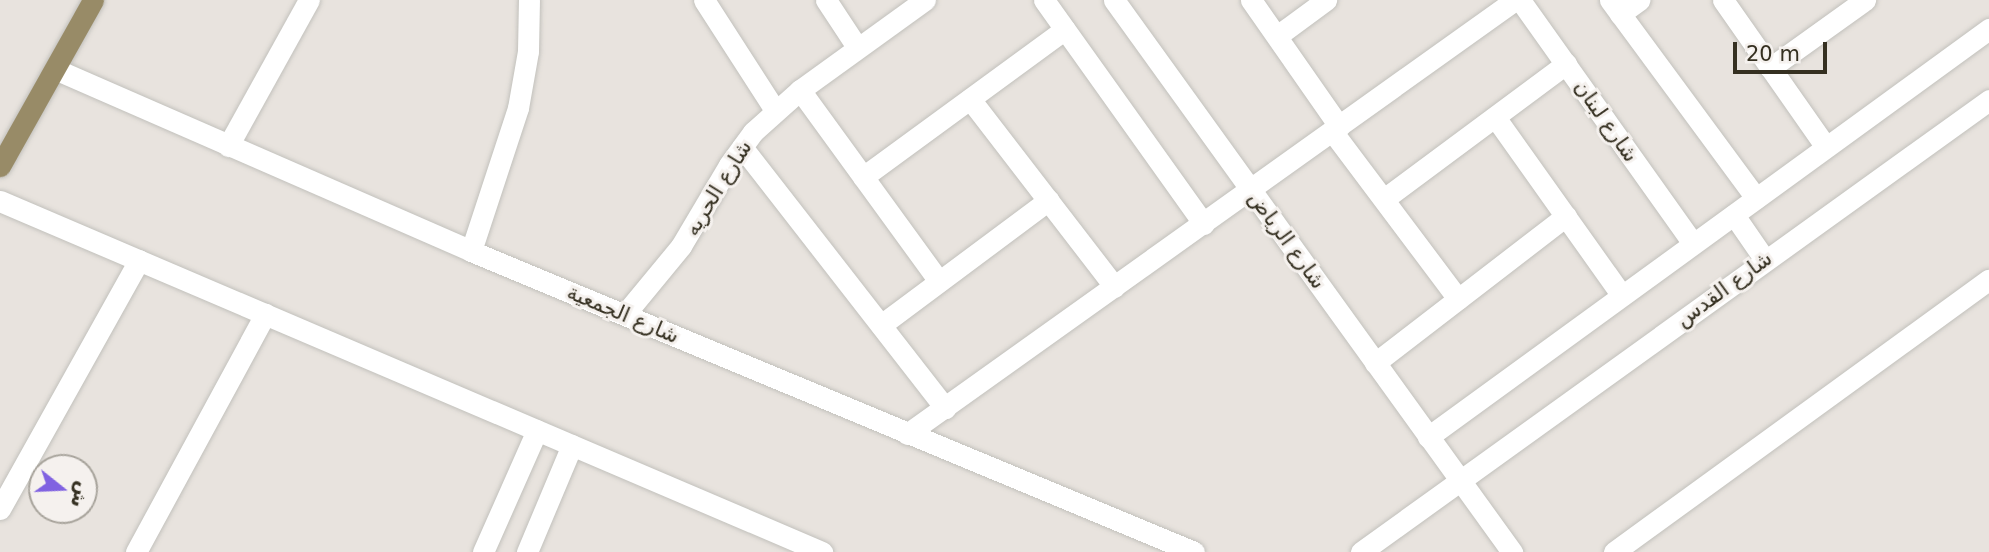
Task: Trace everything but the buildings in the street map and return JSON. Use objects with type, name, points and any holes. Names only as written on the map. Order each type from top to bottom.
[{"type":"main road","points":[[0,166],[93,0]]},
{"type":"street","points":[[228,146],[309,0]]},
{"type":"street","points":[[471,251],[518,108],[528,51],[529,0]]},
{"type":"street","points":[[705,0],[775,110]]},
{"type":"street","points":[[826,0],[857,47]]},
{"type":"street","name":"شارع الحريه","points":[[625,314],[681,246],[742,147],[775,110],[857,47],[925,0]]},
{"type":"street","points":[[1044,0],[1204,224]]},
{"type":"street","name":"شارع الرياض","points":[[1114,0],[1512,552]]},
{"type":"street","points":[[1251,0],[1384,199],[1458,299]]},
{"type":"street","points":[[1276,36],[1326,0]]},
{"type":"street","points":[[907,434],[1515,0]]},
{"type":"street","name":"شارع لبنان","points":[[1520,0],[1692,242]]},
{"type":"street","points":[[1639,0],[1615,7],[1756,198]]},
{"type":"street","points":[[1723,0],[1826,147]]},
{"type":"street","points":[[1770,68],[1865,0]]},
{"type":"street","points":[[863,177],[1065,29]]},
{"type":"street","points":[[1428,437],[1692,242],[1734,215],[1989,29]]},
{"type":"street","points":[[1384,199],[1566,64]]},
{"type":"street","name":"شارع الجمعية","points":[[55,69],[471,251],[1194,552]]},
{"type":"street","points":[[800,90],[939,281]]},
{"type":"street","points":[[970,99],[1115,287]]},
{"type":"street","name":"شارع القدس","points":[[1459,480],[1989,100]]},
{"type":"street","points":[[1495,117],[1621,295]]},
{"type":"street","points":[[742,147],[945,408]]},
{"type":"street","points":[[0,201],[822,552]]},
{"type":"street","points":[[880,325],[1049,201]]},
{"type":"street","points":[[1734,215],[1765,260]]},
{"type":"street","points":[[1375,363],[1566,216]]},
{"type":"street","points":[[0,509],[139,260]]},
{"type":"street","points":[[1614,552],[1989,279]]},
{"type":"street","points":[[136,552],[265,314]]},
{"type":"street","points":[[483,552],[537,430]]},
{"type":"street","points":[[527,552],[572,446]]},
{"type":"street","points":[[1362,552],[1459,480]]}]
